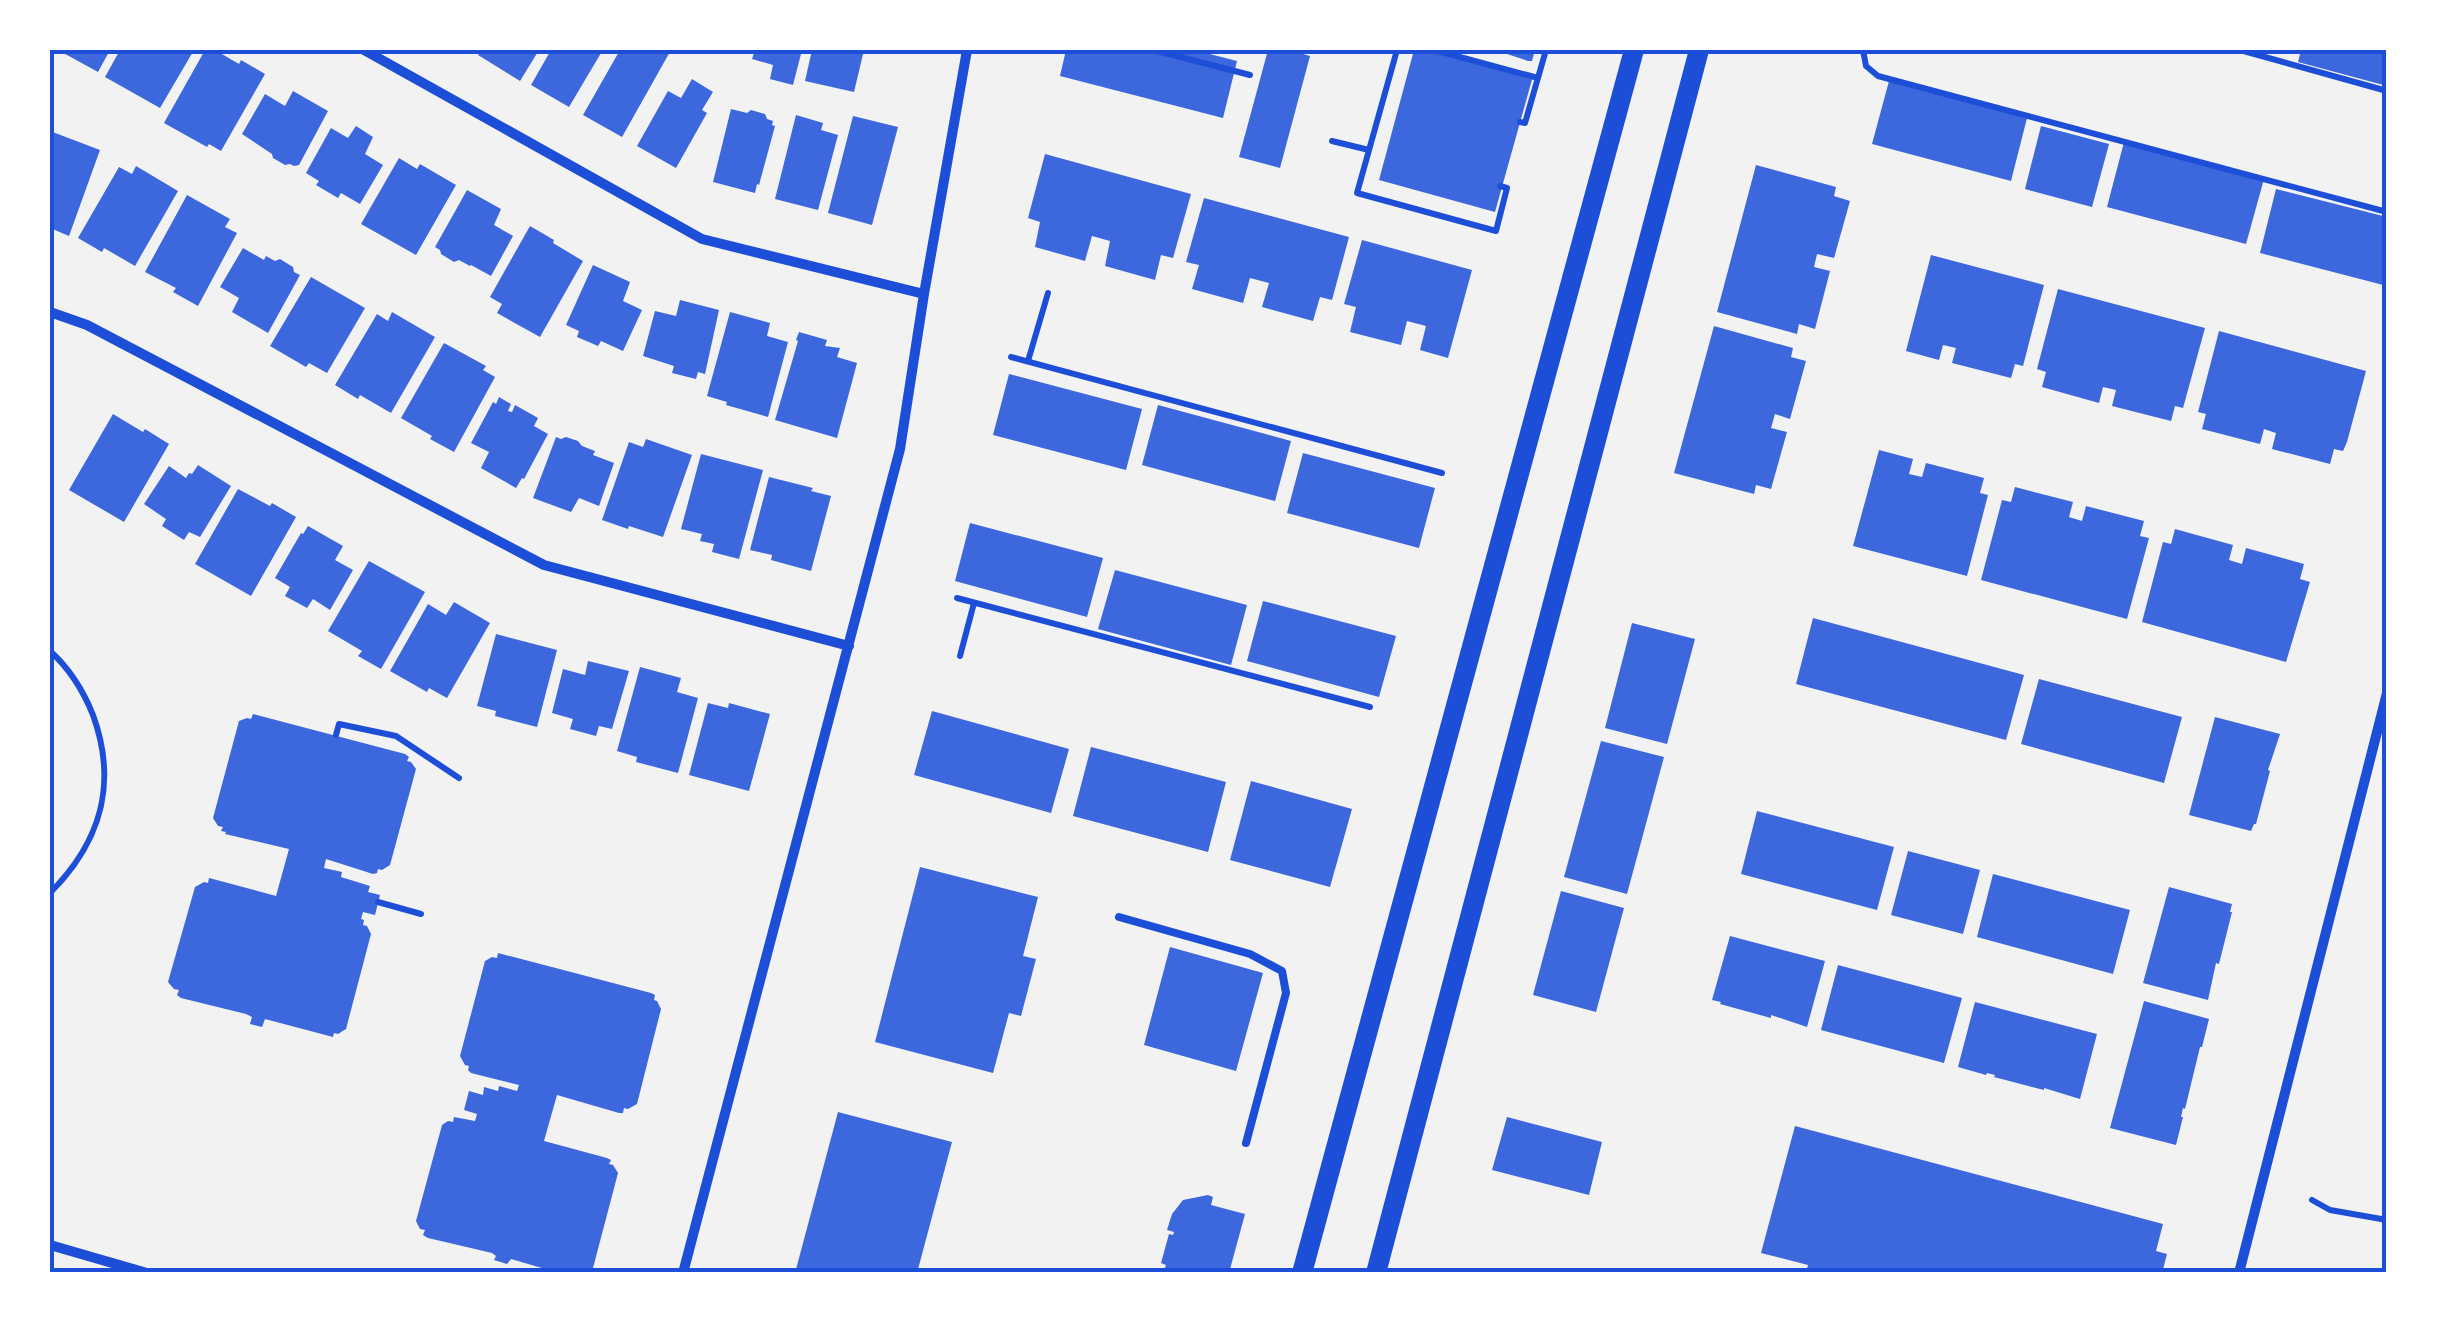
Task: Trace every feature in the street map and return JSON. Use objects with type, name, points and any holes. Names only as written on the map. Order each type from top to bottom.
[{"type":"main road","points":[[1302,1273],[1634,50]]},
{"type":"main road","points":[[1376,1273],[1699,50]]},
{"type":"street","points":[[364,50],[702,239],[924,294]]},
{"type":"street","points":[[683,1273],[900,449],[967,50]]},
{"type":"street","points":[[50,312],[87,325],[544,565],[849,646]]},
{"type":"street","points":[[2239,1273],[2387,693]]},
{"type":"street","points":[[50,1245],[120,1270],[147,1273]]},
{"type":"lane","points":[[1120,917],[1250,954],[1282,970],[1286,993],[1246,1143]]},
{"type":"path","points":[[1153,50],[1250,75]]},
{"type":"path","points":[[1398,50],[1356,193],[1496,231],[1508,188],[1500,186]]},
{"type":"path","points":[[1434,50],[1538,78]]},
{"type":"path","points":[[1520,122],[1526,124],[1546,50]]},
{"type":"path","points":[[1863,50],[1866,66],[1878,76],[2387,212]]},
{"type":"path","points":[[2240,50],[2387,91]]},
{"type":"path","points":[[1332,141],[1369,150]]},
{"type":"path","points":[[1028,361],[1048,293]]},
{"type":"path","points":[[1011,357],[1442,473]]},
{"type":"path","points":[[957,598],[1370,707]]},
{"type":"path","points":[[960,656],[974,603]]},
{"type":"path","points":[[50,651],[74,676],[88,700],[106,764],[105,795],[96,823],[82,854],[50,893]]},
{"type":"path","points":[[336,735],[340,724],[396,736],[459,778]]},
{"type":"path","points":[[378,902],[421,914]]},
{"type":"path","points":[[2312,1200],[2330,1210],[2387,1220]]},
{"type":"building","points":[[58,50],[110,50],[98,72]]},
{"type":"building","points":[[120,50],[194,50],[160,108],[105,77]]},
{"type":"building","points":[[205,50],[215,50],[239,64],[241,60],[265,74],[221,151],[164,123]]},
{"type":"building","points":[[481,50],[539,50],[520,81],[478,55]]},
{"type":"building","points":[[551,50],[601,53],[569,107],[531,85]]},
{"type":"building","points":[[620,50],[671,50],[622,137],[583,115]]},
{"type":"building","points":[[755,50],[802,50],[793,85],[770,79],[773,65],[752,59]]},
{"type":"building","points":[[812,50],[864,50],[854,92],[805,81]]},
{"type":"building","points":[[1066,50],[1194,50],[1237,61],[1223,118],[1060,76]]},
{"type":"building","points":[[1268,50],[1310,56],[1280,168],[1239,157]]},
{"type":"building","points":[[1414,50],[1440,50],[1533,76],[1495,212],[1379,180]]},
{"type":"building","points":[[1495,50],[1535,50],[1532,61],[1528,61]]},
{"type":"building","points":[[2301,50],[2387,50],[2387,86],[2298,62]]},
{"type":"building","points":[[692,79],[713,92],[702,110],[707,113],[676,168],[637,146],[668,91],[681,98]]},
{"type":"building","points":[[1889,81],[2027,118],[2011,181],[1872,144]]},
{"type":"building","points":[[293,91],[328,111],[299,165],[294,166],[273,158],[242,134],[265,94],[285,106]]},
{"type":"building","points":[[731,109],[765,114],[775,126],[755,193],[713,182]]},
{"type":"building","points":[[796,115],[823,123],[821,130],[838,135],[818,210],[775,199]]},
{"type":"building","points":[[853,116],[898,127],[872,225],[828,213]]},
{"type":"building","points":[[356,126],[373,137],[365,154],[383,165],[360,204],[341,193],[338,198],[316,185],[319,181],[306,173],[331,128],[348,138]]},
{"type":"building","points":[[2041,126],[2109,144],[2092,207],[2025,189]]},
{"type":"building","points":[[50,131],[100,150],[69,236],[50,228]]},
{"type":"building","points":[[2124,142],[2264,179],[2246,244],[2107,207]]},
{"type":"building","points":[[1045,154],[1191,194],[1173,258],[1161,255],[1155,280],[1105,266],[1110,241],[1092,236],[1085,261],[1035,247],[1040,222],[1028,218]]},
{"type":"building","points":[[399,158],[417,169],[420,164],[456,185],[416,255],[361,224]]},
{"type":"building","points":[[1756,165],[1836,187],[1834,196],[1850,201],[1834,258],[1817,254],[1814,267],[1830,271],[1815,329],[1799,324],[1797,334],[1717,312]]},
{"type":"building","points":[[136,166],[178,191],[135,266],[78,238],[119,167],[132,174]]},
{"type":"building","points":[[2276,189],[2387,217],[2387,286],[2260,253]]},
{"type":"building","points":[[467,190],[501,209],[494,225],[513,236],[491,276],[459,260],[454,262],[435,247]]},
{"type":"building","points":[[187,195],[230,219],[225,227],[237,233],[198,306],[173,292],[176,288],[145,272]]},
{"type":"building","points":[[1204,198],[1349,237],[1332,300],[1320,297],[1313,321],[1262,307],[1269,283],[1250,278],[1243,303],[1192,289],[1199,265],[1186,262]]},
{"type":"building","points":[[530,226],[583,261],[540,337],[497,313],[502,304],[490,297]]},
{"type":"building","points":[[1362,240],[1472,270],[1448,358],[1420,350],[1426,326],[1407,321],[1401,345],[1350,332],[1356,307],[1344,304]]},
{"type":"building","points":[[243,248],[264,260],[266,256],[275,261],[280,259],[300,275],[268,333],[232,312],[239,298],[220,287]]},
{"type":"building","points":[[1931,255],[2044,285],[2023,366],[2015,364],[2011,378],[1952,363],[1956,348],[1943,345],[1939,360],[1906,351]]},
{"type":"building","points":[[593,265],[630,282],[623,301],[642,310],[623,351],[601,341],[598,346],[577,337],[579,331],[566,325]]},
{"type":"building","points":[[311,277],[365,308],[327,373],[309,363],[306,367],[270,346]]},
{"type":"building","points":[[2058,289],[2205,328],[2183,408],[2175,406],[2171,421],[2112,406],[2116,390],[2103,387],[2099,403],[2042,387],[2046,372],[2037,369]]},
{"type":"building","points":[[680,300],[719,310],[705,374],[698,372],[696,379],[672,373],[674,366],[643,356],[655,311],[676,316]]},
{"type":"building","points":[[392,312],[435,337],[391,413],[335,385],[377,314],[388,321]]},
{"type":"building","points":[[730,312],[770,323],[767,336],[788,342],[768,417],[707,396]]},
{"type":"building","points":[[1714,326],[1793,348],[1791,357],[1806,361],[1790,419],[1775,414],[1771,428],[1787,432],[1771,489],[1756,485],[1754,494],[1674,473]]},
{"type":"building","points":[[2219,331],[2366,371],[2347,442],[2343,451],[2334,449],[2330,464],[2272,449],[2276,433],[2264,429],[2260,444],[2202,429],[2206,414],[2198,412]]},
{"type":"building","points":[[799,332],[827,340],[825,346],[840,348],[837,357],[857,363],[837,438],[775,420]]},
{"type":"building","points":[[444,343],[486,366],[483,370],[495,377],[454,452],[401,418]]},
{"type":"building","points":[[1009,374],[1142,409],[1126,470],[993,435]]},
{"type":"building","points":[[499,397],[511,404],[508,411],[512,412],[515,405],[538,418],[534,426],[548,434],[516,488],[481,468],[489,452],[471,443]]},
{"type":"building","points":[[1158,405],[1291,441],[1275,501],[1142,465]]},
{"type":"building","points":[[113,414],[169,444],[124,522],[69,490]]},
{"type":"building","points":[[556,437],[578,441],[595,451],[593,455],[614,463],[599,506],[579,498],[571,512],[533,498]]},
{"type":"building","points":[[646,439],[692,455],[663,537],[602,520],[629,442],[643,447]]},
{"type":"building","points":[[1879,450],[1913,459],[1909,474],[1922,477],[1926,463],[1984,478],[1980,493],[1988,495],[1967,576],[1853,546]]},
{"type":"building","points":[[1303,453],[1435,488],[1419,548],[1287,513]]},
{"type":"building","points":[[701,454],[763,470],[739,559],[712,552],[714,544],[700,541],[702,534],[681,529]]},
{"type":"building","points":[[198,465],[231,486],[200,537],[189,532],[184,540],[162,526],[166,519],[144,504],[169,466],[186,478]]},
{"type":"building","points":[[769,477],[831,496],[811,571],[750,550]]},
{"type":"building","points":[[2015,487],[2073,502],[2069,517],[2082,521],[2086,506],[2144,521],[2140,536],[2149,538],[2127,619],[1981,580],[2002,500],[2011,502]]},
{"type":"building","points":[[238,489],[296,517],[251,596],[195,564]]},
{"type":"building","points":[[970,523],[1103,558],[1087,617],[955,581]]},
{"type":"building","points":[[308,526],[343,546],[335,560],[353,570],[330,610],[313,599],[307,608],[285,596],[290,587],[275,578]]},
{"type":"building","points":[[2175,529],[2233,545],[2229,560],[2242,564],[2246,548],[2304,564],[2300,579],[2310,582],[2286,662],[2142,622],[2163,542],[2171,544]]},
{"type":"building","points":[[369,561],[425,592],[381,669],[358,656],[362,651],[328,631]]},
{"type":"building","points":[[1115,570],[1247,605],[1231,665],[1098,629]]},
{"type":"building","points":[[1263,601],[1396,636],[1379,697],[1247,661]]},
{"type":"building","points":[[454,602],[490,623],[447,698],[429,688],[427,692],[390,671],[428,604],[446,615]]},
{"type":"building","points":[[1813,618],[2024,675],[2006,740],[1796,684]]},
{"type":"building","points":[[1632,623],[1695,639],[1667,744],[1605,728]]},
{"type":"building","points":[[496,634],[557,650],[537,727],[495,716],[496,711],[477,706]]},
{"type":"building","points":[[588,661],[629,671],[612,729],[599,726],[596,736],[570,729],[573,719],[552,713],[563,669],[585,675]]},
{"type":"building","points":[[640,667],[681,678],[677,692],[698,698],[678,773],[636,762],[637,757],[617,751]]},
{"type":"building","points":[[2039,679],[2182,717],[2164,783],[2021,744]]},
{"type":"building","points":[[708,703],[728,708],[729,703],[770,714],[749,791],[689,775]]},
{"type":"building","points":[[932,711],[1069,749],[1051,813],[914,775]]},
{"type":"building","points":[[253,714],[405,754],[416,769],[390,865],[373,874],[326,859],[324,868],[342,872],[341,877],[370,886],[368,892],[380,895],[375,915],[363,912],[363,925],[371,934],[346,1029],[333,1037],[265,1019],[262,1027],[250,1024],[252,1017],[246,1014],[181,998],[177,995],[179,990],[168,982],[195,887],[208,883],[209,878],[276,896],[289,849],[225,834],[213,818],[239,721],[251,719]]},
{"type":"building","points":[[2215,717],[2280,734],[2251,831],[2189,815]]},
{"type":"building","points":[[1601,741],[1664,757],[1627,894],[1564,877]]},
{"type":"building","points":[[1091,747],[1226,782],[1208,852],[1073,816]]},
{"type":"building","points":[[1251,781],[1352,809],[1330,887],[1230,860]]},
{"type":"building","points":[[1757,811],[1894,847],[1877,910],[1741,874]]},
{"type":"building","points":[[1908,851],[1980,870],[1963,934],[1891,915]]},
{"type":"building","points":[[920,867],[1038,897],[1023,956],[1036,959],[1021,1016],[1009,1013],[993,1073],[875,1042]]},
{"type":"building","points":[[1993,874],[2130,910],[2113,974],[1977,937]]},
{"type":"building","points":[[2169,887],[2232,904],[2208,1000],[2143,983]]},
{"type":"building","points":[[1561,891],[1624,908],[1596,1012],[1533,995]]},
{"type":"building","points":[[1730,936],[1825,961],[1807,1027],[1712,1000]]},
{"type":"building","points":[[1170,947],[1263,973],[1236,1071],[1144,1045]]},
{"type":"building","points":[[498,953],[651,993],[661,1009],[637,1104],[619,1113],[557,1095],[544,1141],[607,1158],[618,1173],[593,1268],[585,1273],[559,1273],[511,1259],[507,1264],[494,1260],[496,1256],[492,1253],[428,1238],[416,1221],[442,1125],[453,1122],[454,1117],[475,1121],[477,1114],[464,1110],[469,1091],[483,1095],[484,1087],[498,1091],[499,1086],[517,1091],[519,1085],[471,1073],[460,1056],[485,961],[497,958]]},
{"type":"building","points":[[1838,965],[1962,998],[1944,1063],[1821,1030]]},
{"type":"building","points":[[2144,1001],[2209,1019],[2176,1145],[2110,1128]]},
{"type":"building","points":[[1975,1002],[2097,1034],[2080,1099],[1958,1067]]},
{"type":"building","points":[[838,1112],[952,1142],[917,1273],[795,1273]]},
{"type":"building","points":[[1507,1117],[1602,1142],[1589,1195],[1492,1170]]},
{"type":"building","points":[[1795,1126],[2163,1224],[2156,1251],[2167,1254],[2162,1273],[1806,1273],[1808,1265],[1761,1253]]},
{"type":"building","points":[[1213,1197],[1211,1205],[1245,1214],[1229,1273],[1163,1273],[1166,1265],[1161,1263],[1169,1234],[1174,1232],[1167,1230],[1172,1214],[1183,1200]]}]
